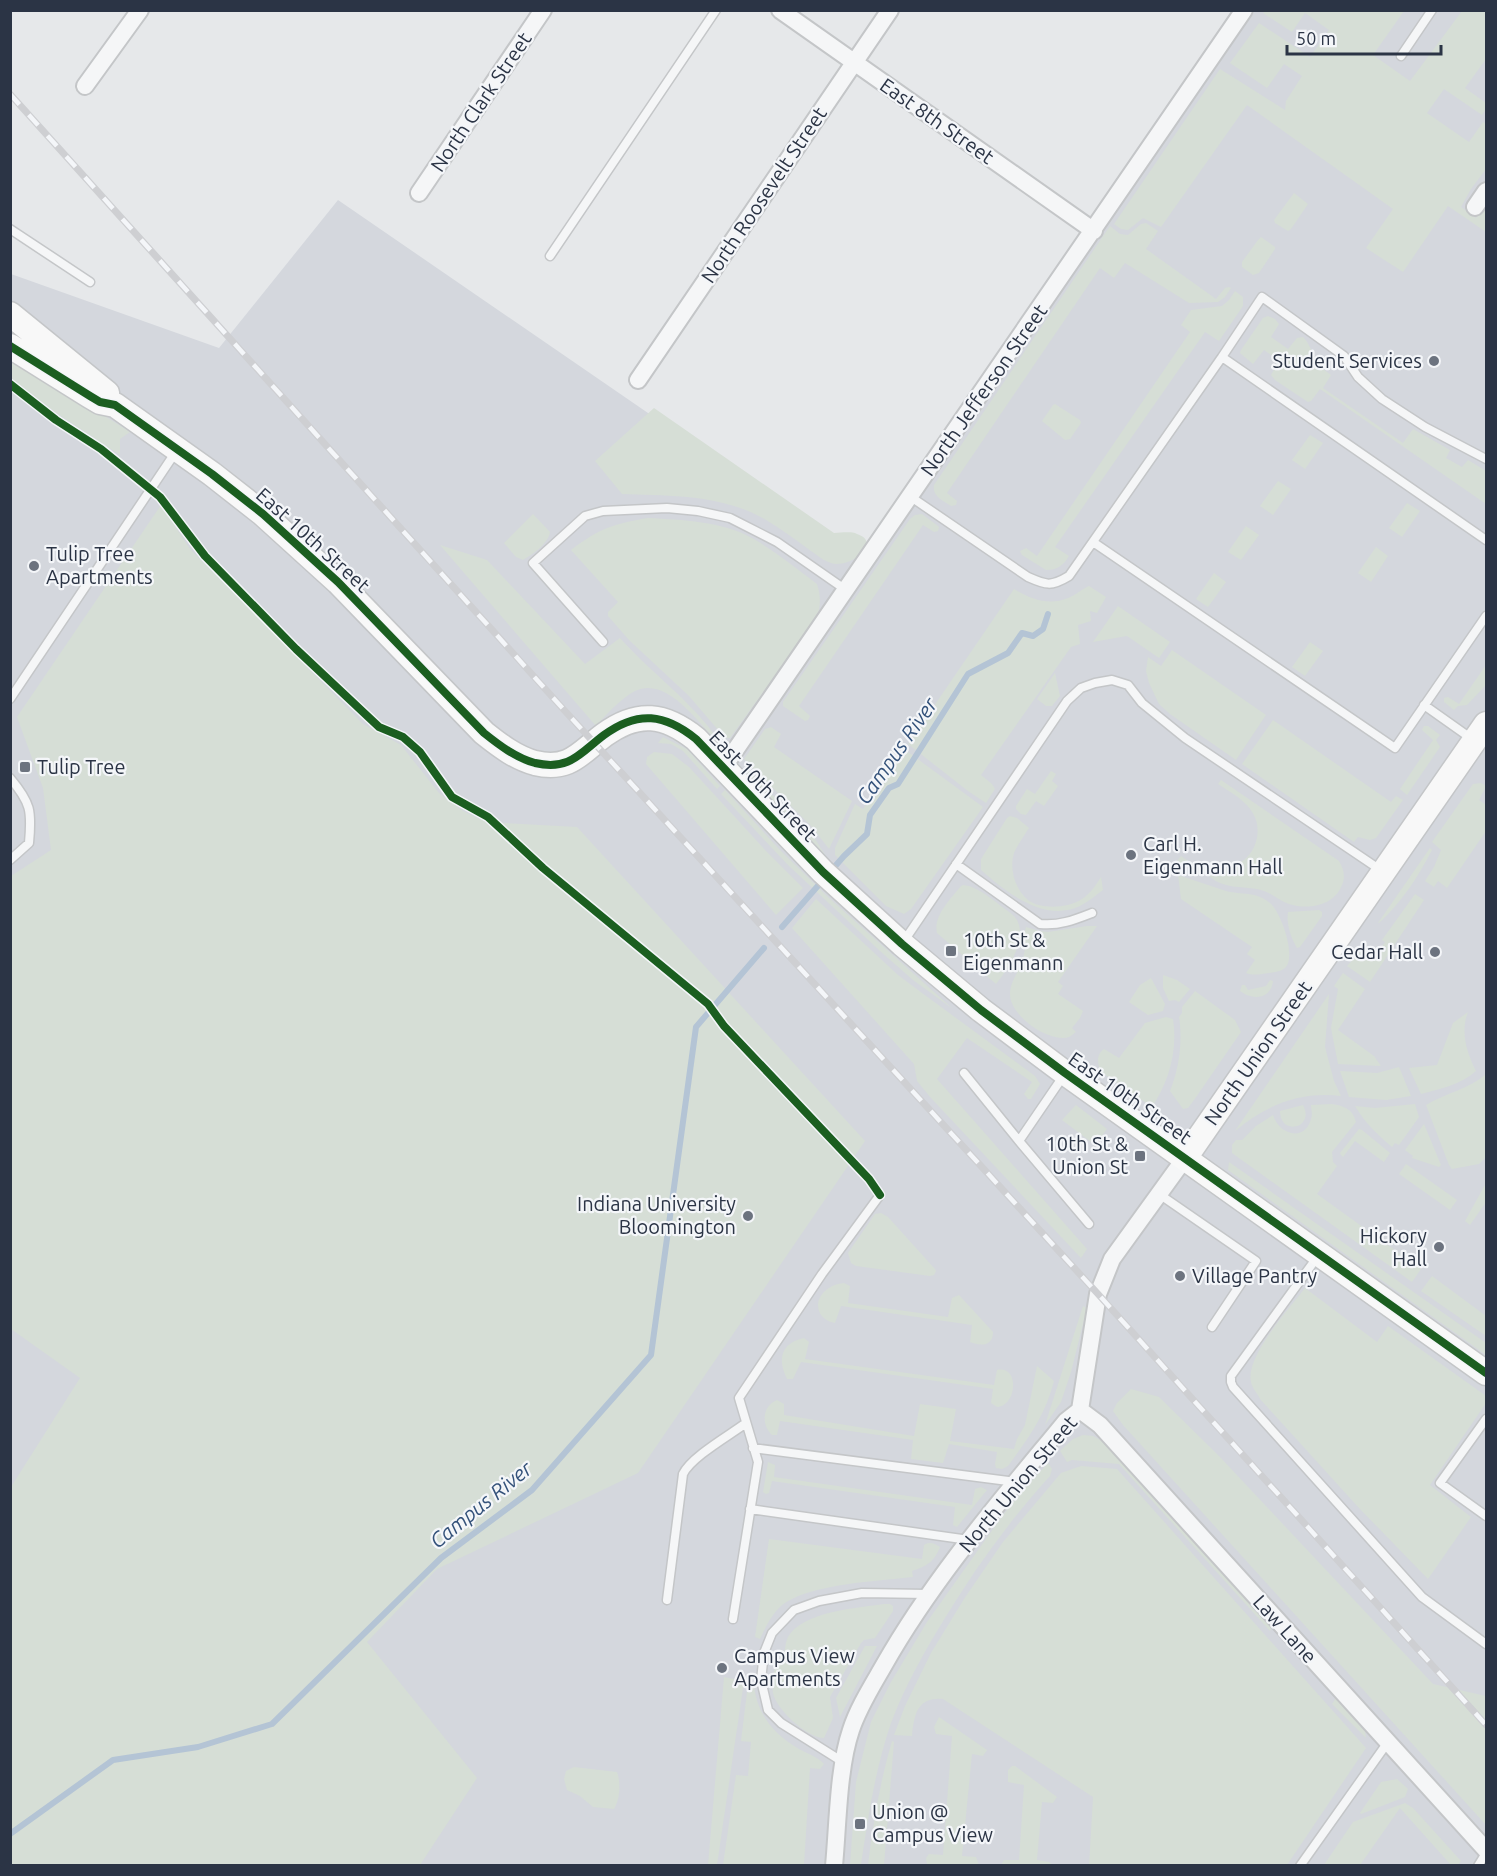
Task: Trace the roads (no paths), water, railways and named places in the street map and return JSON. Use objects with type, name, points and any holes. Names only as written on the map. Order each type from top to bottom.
[{"type":"street","points":[[85,86],[140,10]]},
{"type":"street","name":"North Clark Street","points":[[419,194],[543,10]]},
{"type":"street","name":"East 8th Street","points":[[780,10],[1094,231]]},
{"type":"street","name":"North Roosevelt Street","points":[[638,380],[890,10]]},
{"type":"street","name":"North Jefferson Street","points":[[723,768],[1244,10]]},
{"type":"street","points":[[1475,207],[1486,191]]},
{"type":"street","name":"East 10th Street","points":[[10,314],[105,390],[115,405],[263,514],[338,582],[473,723],[508,751],[536,763],[560,764],[583,754],[604,735],[619,726],[638,720],[657,718],[682,728],[696,739],[830,879],[981,1011],[1486,1372]]},
{"type":"street","name":"East 10th Street","points":[[10,346],[100,402],[115,405]]},
{"type":"street","name":"North Union Street","points":[[834,1866],[843,1762],[851,1729],[899,1639],[929,1594],[1066,1421],[1080,1410],[1098,1294],[1112,1259],[1481,733]]},
{"type":"street","name":"Law Lane","points":[[1080,1410],[1100,1425],[1486,1852]]},
{"type":"lane","points":[[550,256],[716,10]]},
{"type":"lane","points":[[1401,56],[1432,10]]},
{"type":"lane","points":[[10,229],[90,282]]},
{"type":"lane","points":[[911,497],[1028,577],[1044,584],[1056,584],[1069,576],[1262,297],[1344,356],[1358,377],[1382,399],[1425,427],[1486,459]]},
{"type":"lane","points":[[1221,357],[1486,540]]},
{"type":"lane","points":[[10,699],[177,450]]},
{"type":"lane","points":[[603,642],[533,563],[585,516],[603,511],[667,508],[698,511],[730,518],[777,542],[846,590]]},
{"type":"lane","points":[[1093,542],[1395,748],[1486,616]]},
{"type":"lane","points":[[902,944],[1067,701],[1081,688],[1112,680],[1128,685],[1142,703],[1185,738],[1384,872]]},
{"type":"lane","points":[[1425,705],[1481,733]]},
{"type":"lane","points":[[10,778],[27,799],[31,820],[29,843],[10,860]]},
{"type":"lane","points":[[956,864],[1040,924],[1062,924],[1092,913]]},
{"type":"lane","points":[[964,1073],[1089,1224]]},
{"type":"lane","points":[[1019,1141],[1065,1073]]},
{"type":"lane","points":[[1159,1194],[1256,1261],[1212,1328]]},
{"type":"lane","points":[[733,1619],[758,1462],[739,1398],[822,1274],[880,1195]]},
{"type":"lane","points":[[1320,1254],[1231,1376],[1233,1387],[1422,1597],[1486,1644]]},
{"type":"lane","points":[[1486,1419],[1440,1484],[1486,1516]]},
{"type":"lane","points":[[667,1600],[683,1474],[694,1460],[746,1423]]},
{"type":"lane","points":[[753,1448],[1016,1482]]},
{"type":"lane","points":[[750,1509],[970,1540]]},
{"type":"lane","points":[[843,1762],[781,1723],[768,1710],[761,1680],[764,1653],[772,1633],[794,1610],[819,1601],[862,1593],[929,1594]]},
{"type":"lane","points":[[1300,1866],[1388,1742]]},
{"type":"lane","points":[[1478,1866],[1486,1852]]},
{"type":"waterway","name":"Campus River","points":[[830,872],[867,834],[870,815],[889,788],[898,784],[968,674],[1008,653],[1022,633],[1033,636],[1043,629],[1048,614]]},
{"type":"waterway","name":"Campus River","points":[[782,927],[823,880]]},
{"type":"waterway","name":"Campus River","points":[[10,1834],[113,1760],[198,1747],[272,1724],[441,1558],[532,1490],[651,1355],[696,1027],[764,948]]},
{"type":"railway","points":[[10,94],[565,711],[1098,1294],[1486,1725]]},
{"type":"place","name":"Student Services","points":[[1434,361]]},
{"type":"place","name":"Tulip Tree Apartments","points":[[34,566]]},
{"type":"place","name":"Tulip Tree","points":[[25,767]]},
{"type":"place","name":"Carl H. Eigenmann Hall","points":[[1131,855]]},
{"type":"place","name":"10th St & Eigenmann","points":[[951,951]]},
{"type":"place","name":"Cedar Hall","points":[[1435,952]]},
{"type":"place","name":"10th St & Union St","points":[[1140,1156]]},
{"type":"place","name":"Indiana University Bloomington","points":[[748,1216]]},
{"type":"place","name":"Hickory Hall","points":[[1439,1247]]},
{"type":"place","name":"Village Pantry","points":[[1180,1276]]},
{"type":"place","name":"Campus View Apartments","points":[[722,1668]]},
{"type":"place","name":"Union @ Campus View","points":[[860,1824]]}]
